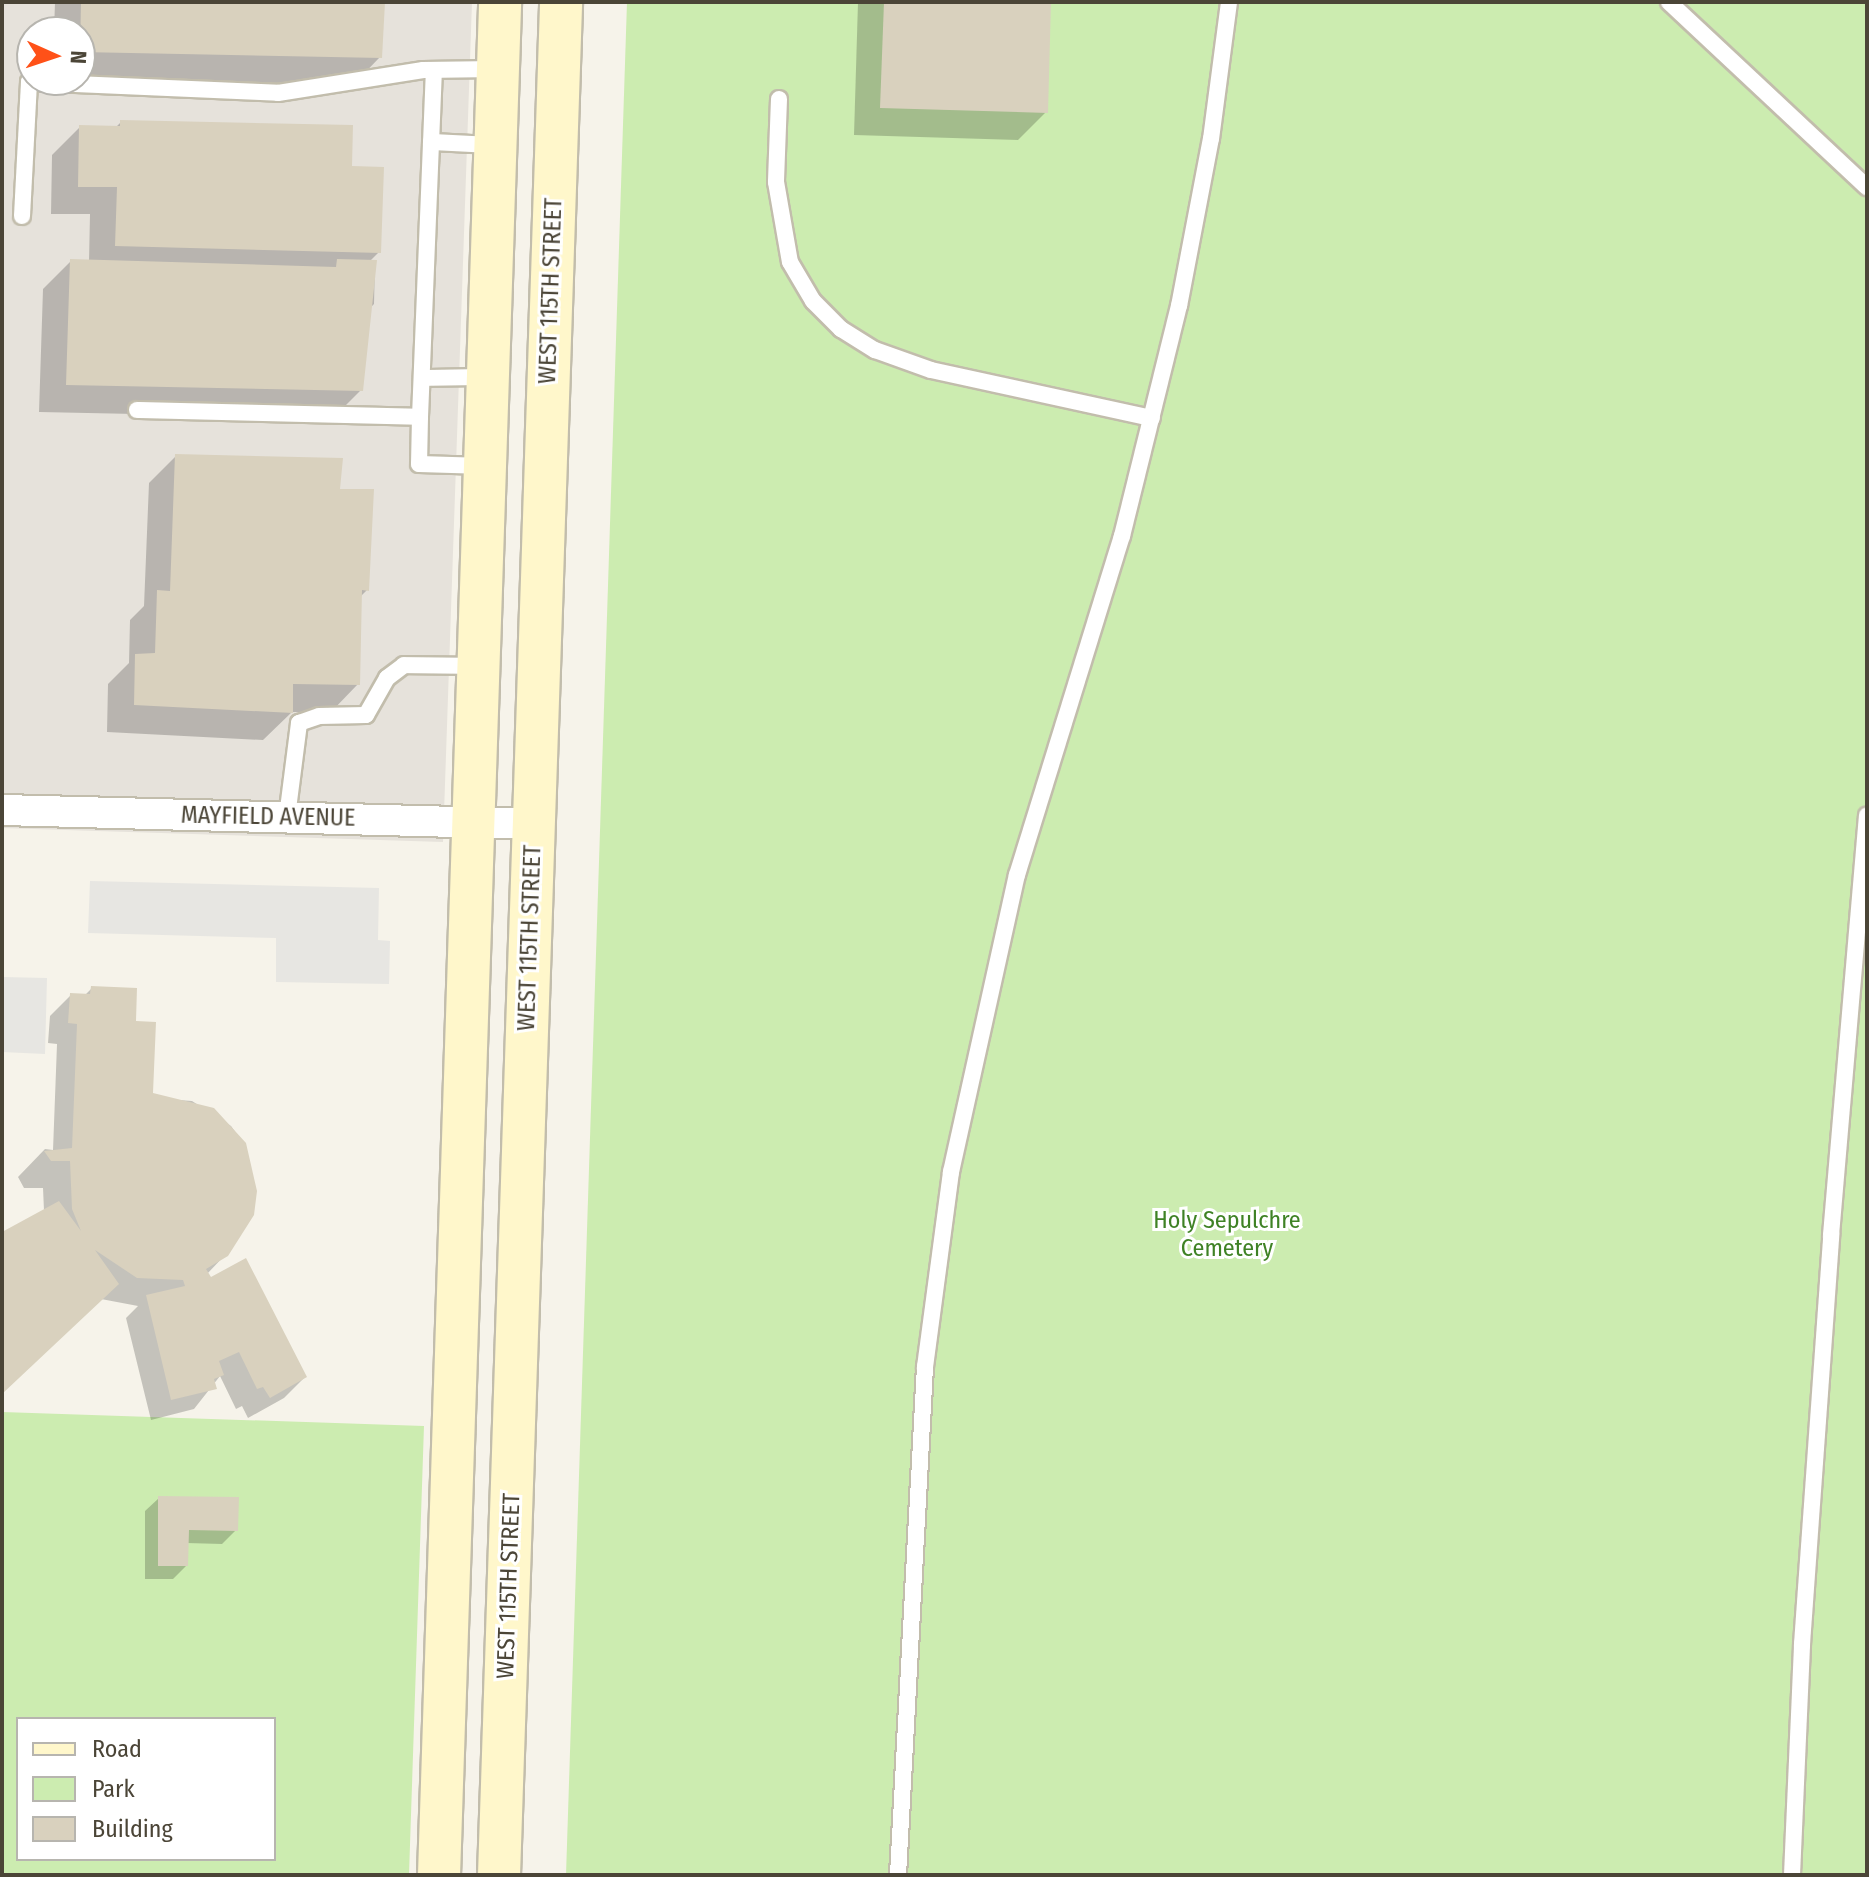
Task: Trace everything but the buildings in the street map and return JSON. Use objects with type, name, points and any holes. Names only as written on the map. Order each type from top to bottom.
[{"type":"street","points":[[439,1875],[500,2]]},
{"type":"street","name":"WEST 115TH STREET","points":[[499,1875],[561,2]]},
{"type":"street","name":"MAYFIELD AVENUE","points":[[2,810],[534,824]]},
{"type":"lane","points":[[898,1875],[919,1446],[951,1172],[1017,875],[1122,536],[1152,418],[1208,154],[1229,2]]},
{"type":"lane","points":[[1669,2],[1867,187]]},
{"type":"lane","points":[[22,216],[29,82],[278,93],[434,70],[498,69]]},
{"type":"lane","points":[[434,70],[419,464],[485,466]]},
{"type":"lane","points":[[779,99],[776,182],[783,236],[790,262],[813,301],[841,329],[875,350],[931,370],[1152,418]]},
{"type":"lane","points":[[431,142],[495,145]]},
{"type":"lane","points":[[422,378],[488,377]]},
{"type":"lane","points":[[137,410],[420,417]]},
{"type":"lane","points":[[287,817],[299,723],[319,716],[366,715],[387,678],[404,665],[478,666]]},
{"type":"lane","points":[[1792,1875],[1831,1235],[1867,816]]},
{"type":"shaded area","points":[[2,2],[472,2],[443,842],[2,828]]},
{"type":"shaded area","points":[[90,881],[379,888],[378,940],[390,941],[389,984],[276,982],[276,938],[88,933]]},
{"type":"shaded area","points":[[2,977],[47,978],[45,1054],[2,1052]]},
{"type":"green space","name":"Holy Sepulchre Cemetery","points":[[627,2],[1867,2],[1867,1875],[566,1875]]},
{"type":"green space","points":[[2,1412],[424,1426],[409,1875],[2,1875]]}]
